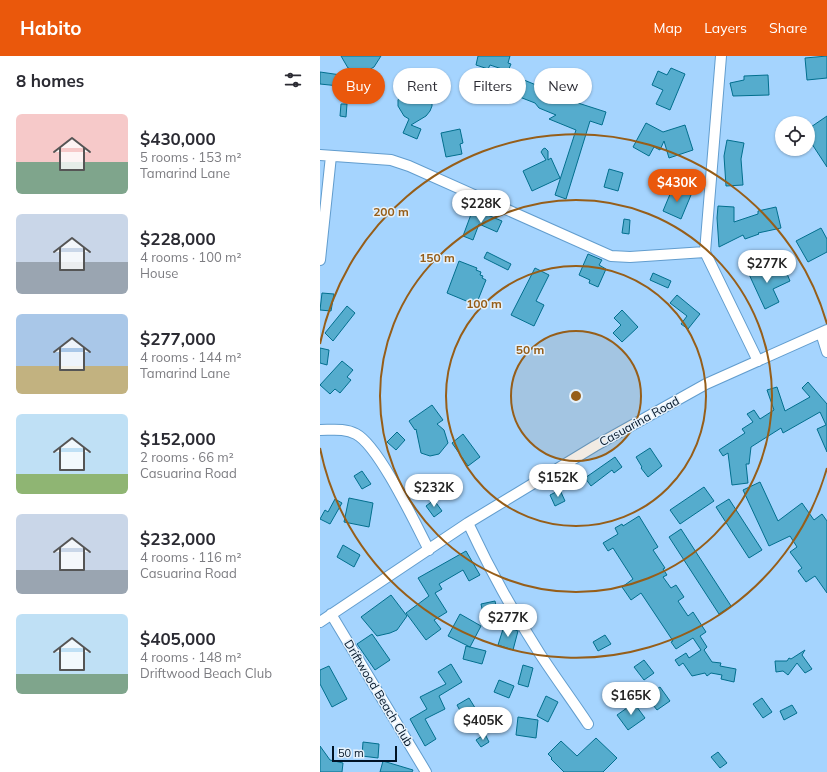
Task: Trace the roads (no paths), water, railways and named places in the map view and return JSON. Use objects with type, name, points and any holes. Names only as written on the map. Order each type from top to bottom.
[{"type":"street","points":[[721,56],[705,252],[758,361]]},
{"type":"street","points":[[320,155],[378,158],[391,160],[409,166],[611,256],[630,258],[705,252]]},
{"type":"street","points":[[320,260],[331,156]]},
{"type":"street","points":[[824,332],[827,352]]},
{"type":"street","name":"Casuarina Road","points":[[320,622],[468,523],[635,423],[706,384],[824,332]]},
{"type":"street","points":[[320,430],[344,430],[356,434],[363,439],[371,448],[394,483],[429,550]]},
{"type":"street","points":[[468,523],[483,555],[523,627],[588,724]]},
{"type":"street","name":"Driftwood Beach Club","points":[[331,614],[426,772]]}]
